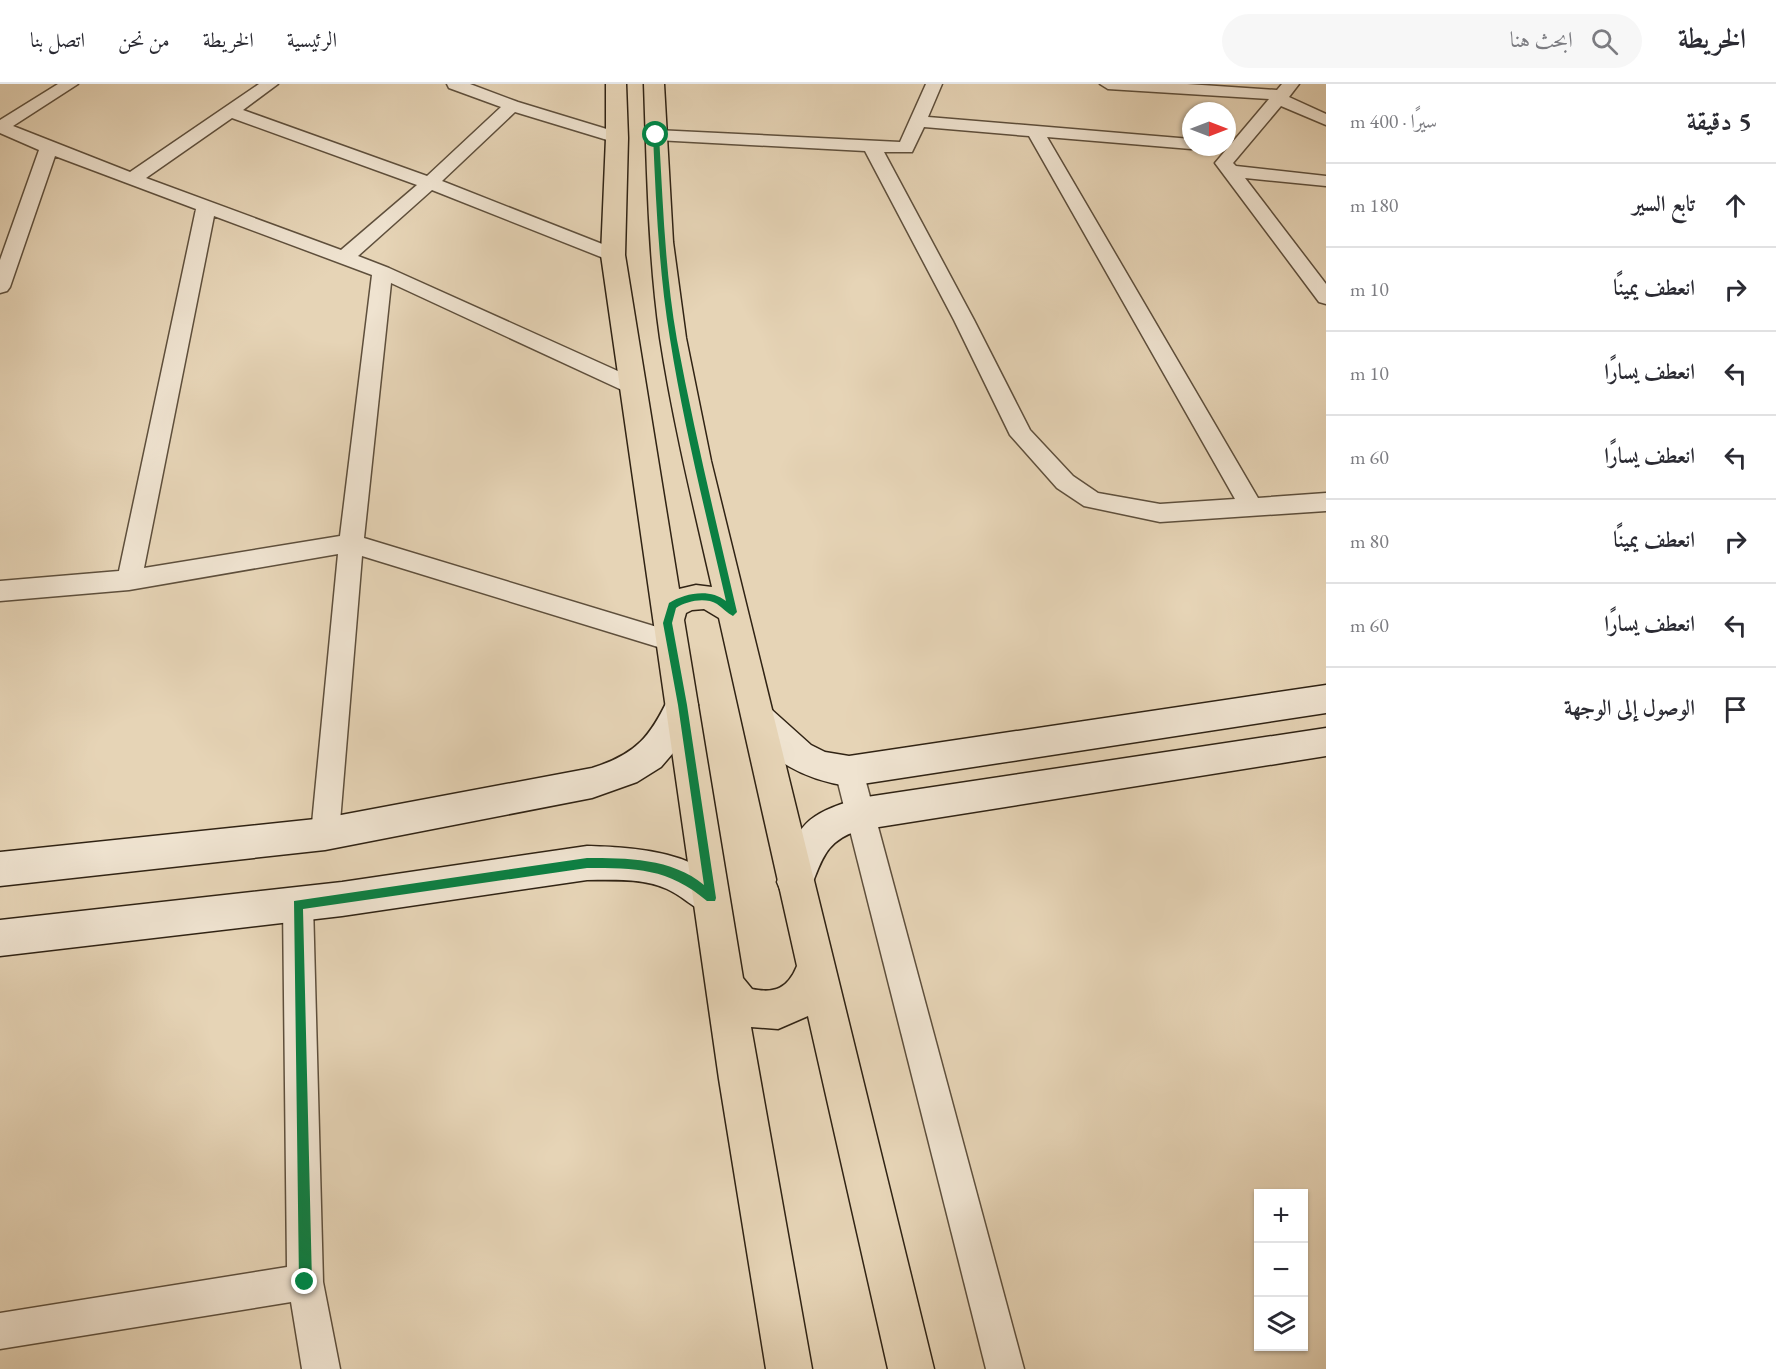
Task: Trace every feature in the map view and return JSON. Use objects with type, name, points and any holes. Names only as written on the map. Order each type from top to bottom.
[{"type":"main road","points":[[616,84],[617,138],[613,255],[711,898],[789,1369]]},
{"type":"main road","points":[[654,84],[661,242],[673,338],[698,461],[760,720],[795,882],[911,1369]]},
{"type":"main road","points":[[669,632],[672,606],[681,600],[698,597],[717,599],[733,612]]},
{"type":"main road","points":[[760,720],[789,748],[809,763],[849,771],[1326,699]]},
{"type":"main road","points":[[0,869],[325,834],[592,783],[626,773],[653,753],[671,732],[682,705]]},
{"type":"main road","points":[[795,882],[810,843],[833,822],[861,814],[1326,742]]},
{"type":"main road","points":[[0,938],[298,904],[587,863],[626,863],[662,869],[693,883],[711,898]]},
{"type":"main road","points":[[725,986],[739,1003],[757,1010],[775,1010],[798,1001],[808,986],[816,966]]},
{"type":"street","points":[[0,127],[70,84]]},
{"type":"street","points":[[132,179],[270,84]]},
{"type":"street","points":[[455,84],[512,106],[617,138]]},
{"type":"street","points":[[656,135],[906,147],[933,84]]},
{"type":"street","points":[[1108,84],[1283,93],[1326,120]]},
{"type":"street","points":[[1236,142],[1283,93]]},
{"type":"street","points":[[344,258],[430,183],[512,106]]},
{"type":"street","points":[[230,111],[430,183],[613,255]]},
{"type":"street","points":[[918,121],[1182,143]]},
{"type":"street","points":[[0,127],[49,148],[382,272],[632,386]]},
{"type":"street","points":[[1035,131],[1251,507]]},
{"type":"street","points":[[872,147],[964,320],[1021,435],[1065,482],[1092,500],[1160,513],[1326,502]]},
{"type":"street","points":[[0,287],[49,148]]},
{"type":"street","points":[[1227,156],[1224,163],[1229,171],[1326,298]]},
{"type":"street","points":[[1229,171],[1326,181]]},
{"type":"street","points":[[129,580],[207,207]]},
{"type":"street","points":[[325,834],[351,543],[382,272]]},
{"type":"street","points":[[0,591],[129,580],[351,543],[669,632]]},
{"type":"street","points":[[849,771],[1005,1369]]},
{"type":"street","points":[[298,904],[305,1282],[321,1369]]},
{"type":"street","points":[[0,1331],[305,1282]]},
{"type":"route","points":[[305,1282],[298,904],[587,863],[626,863],[662,869],[693,883],[711,898],[668,623],[672,606],[681,600],[698,597],[717,599],[733,612],[698,461],[673,338],[661,242],[656,135]]}]
